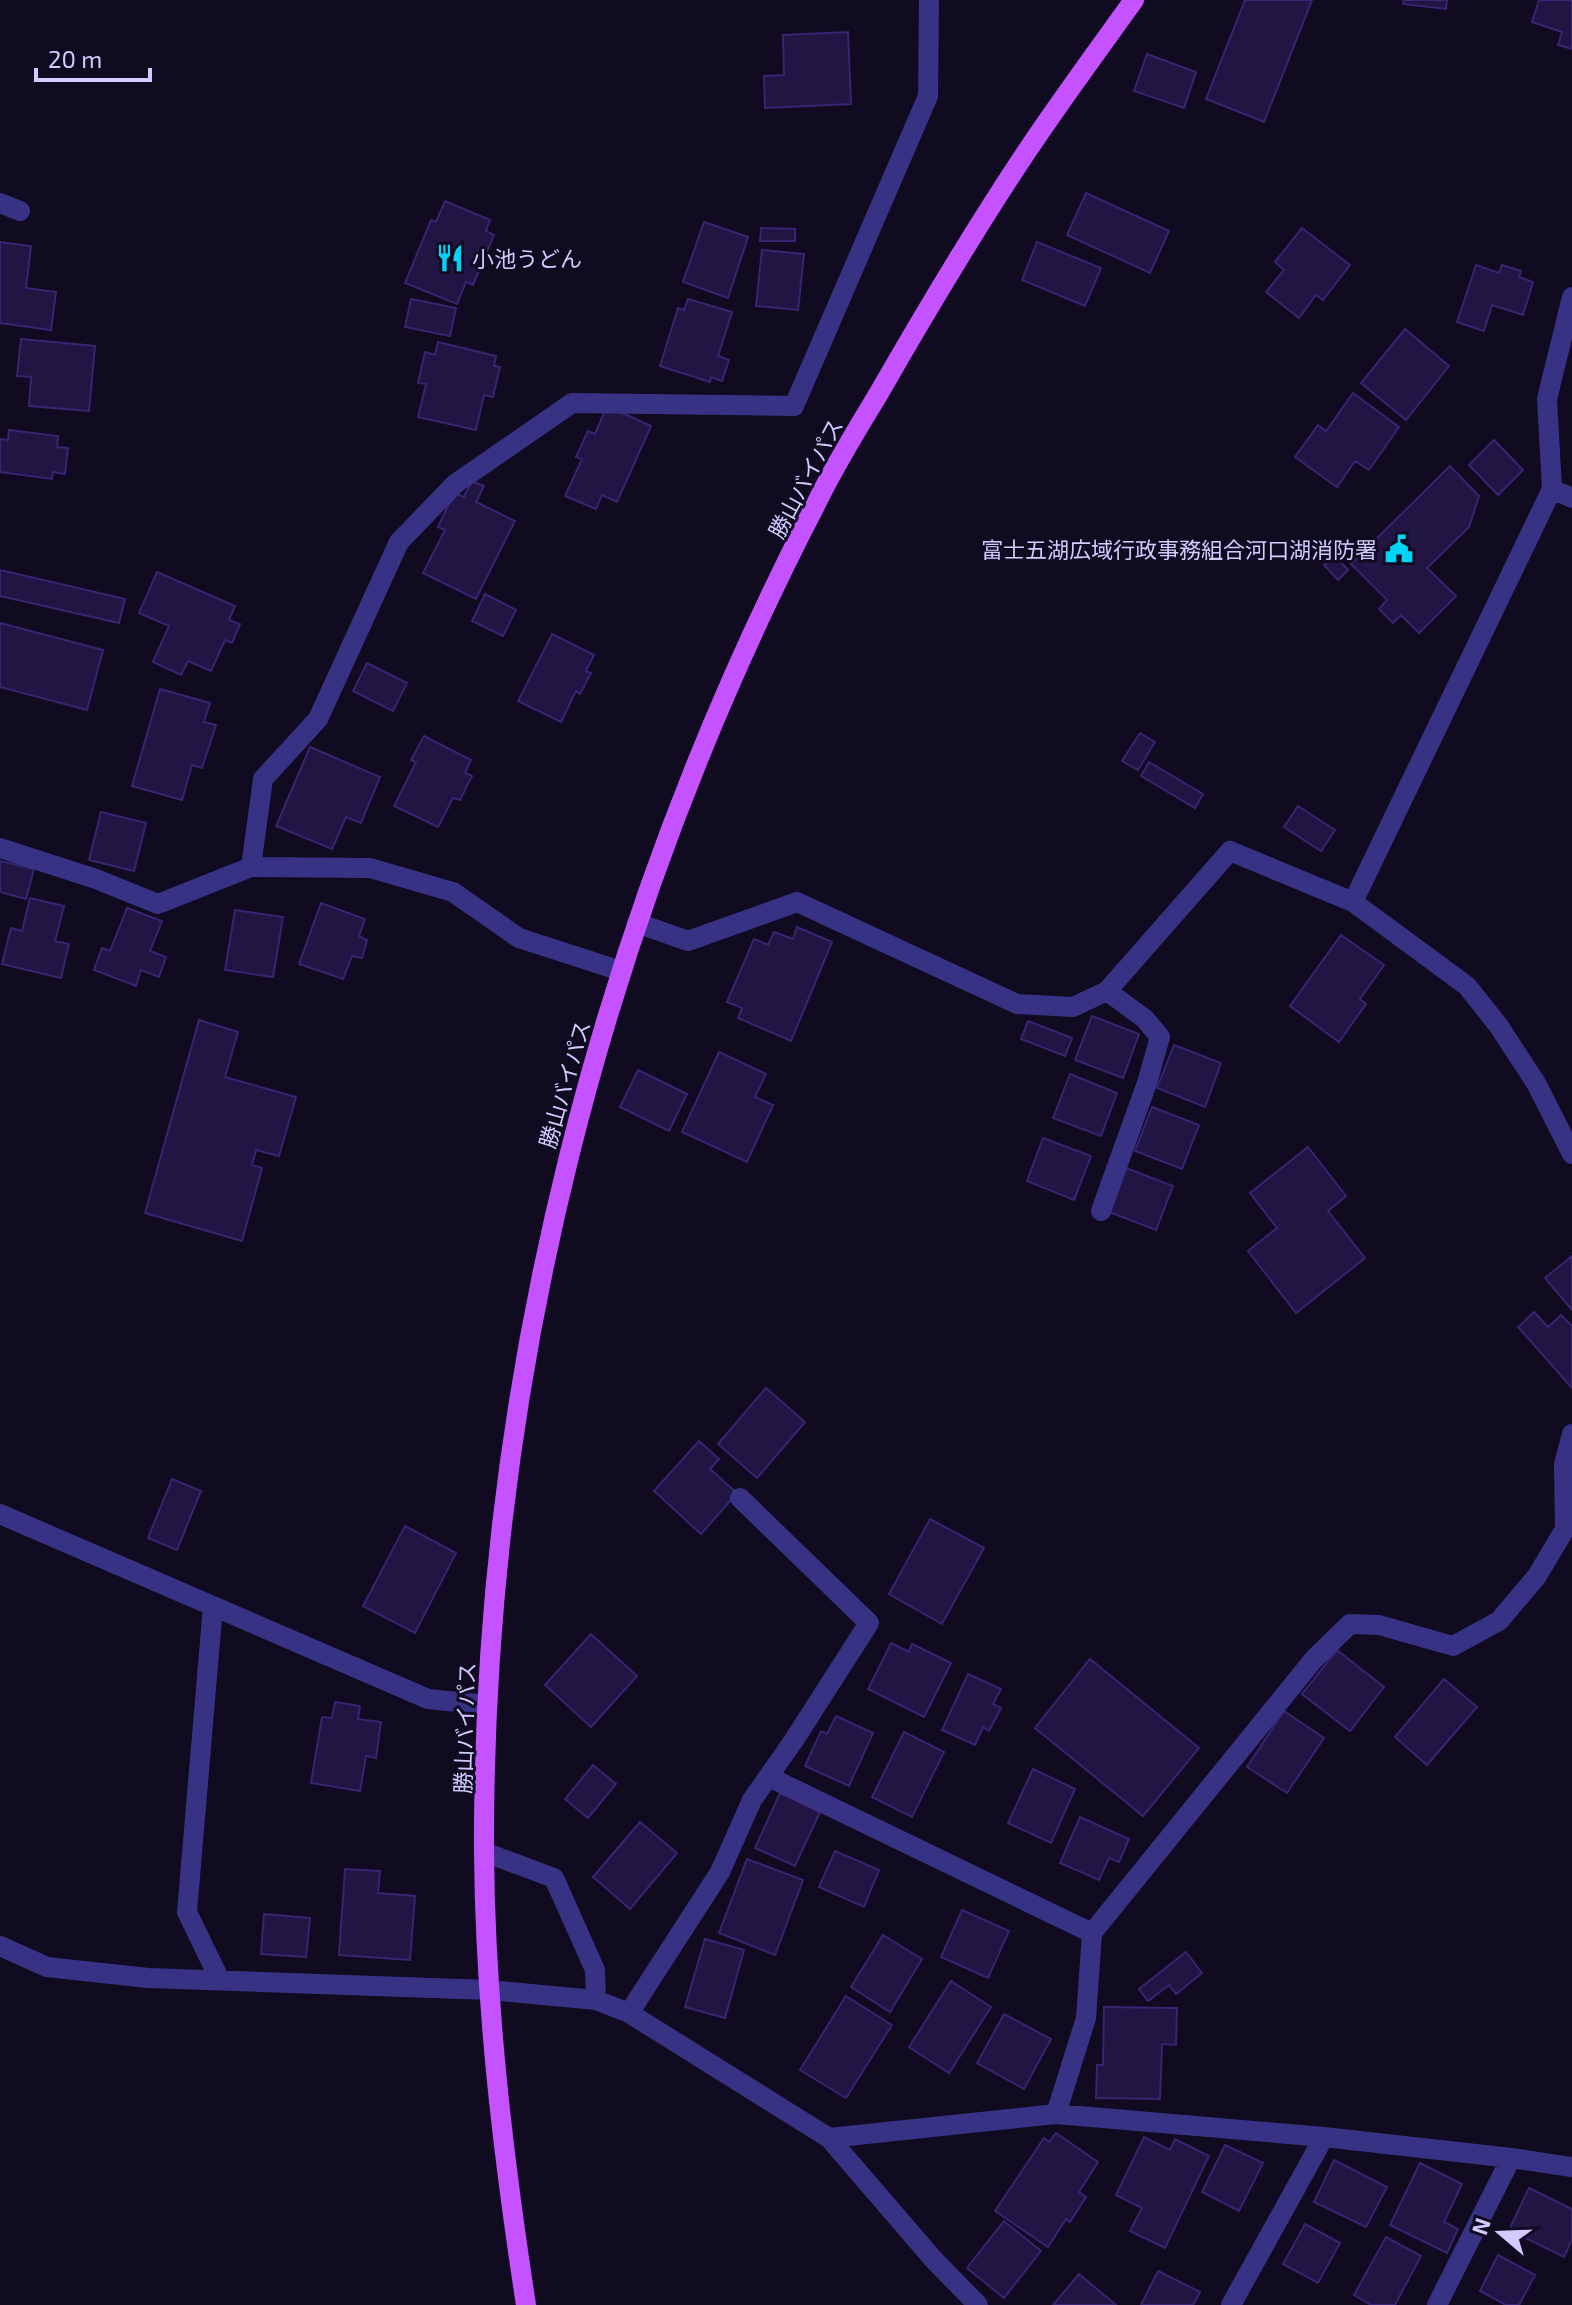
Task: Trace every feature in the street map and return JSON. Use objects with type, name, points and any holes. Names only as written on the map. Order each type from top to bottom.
[{"type":"main road","name":"勝山バイパス","points":[[526,2305],[510,2199],[489,1990],[484,1852],[487,1705],[498,1546],[550,1230],[577,1122],[621,971],[681,802],[755,626],[820,495],[909,341],[1027,151],[1134,0]]},
{"type":"street","points":[[251,867],[263,779],[318,719],[399,542],[455,484],[572,403],[794,406],[928,96],[929,0]]},
{"type":"street","points":[[0,203],[20,211]]},
{"type":"street","points":[[1353,902],[1552,489],[1547,399],[1572,297]]},
{"type":"street","points":[[1552,489],[1572,498]]},
{"type":"street","points":[[0,848],[96,879],[158,904],[251,867],[370,868],[453,892],[519,938],[621,971]]},
{"type":"street","points":[[637,923],[688,941],[797,902],[1017,1004],[1073,1007],[1107,991],[1230,851],[1353,902],[1467,986],[1498,1025],[1536,1083],[1572,1154]]},
{"type":"street","points":[[1101,1211],[1147,1083],[1160,1037],[1145,1019],[1107,991]]},
{"type":"street","points":[[1056,2114],[1086,2018],[1092,1933],[1314,1659],[1350,1624],[1379,1625],[1453,1646],[1499,1621],[1537,1576],[1565,1529],[1564,1464],[1572,1434]]},
{"type":"street","points":[[629,2013],[720,1872],[752,1800],[869,1623],[740,1498]]},
{"type":"street","points":[[0,1514],[428,1699],[487,1705]]},
{"type":"street","points":[[213,1606],[187,1912],[217,1974],[216,1980]]},
{"type":"street","points":[[769,1777],[1092,1933]]},
{"type":"street","points":[[484,1852],[554,1878],[595,1970],[596,2000]]},
{"type":"street","points":[[0,1946],[47,1967],[148,1978],[489,1990],[596,2000],[629,2013],[829,2138],[934,2260],[978,2305]]},
{"type":"street","points":[[829,2138],[1056,2114],[1324,2137],[1572,2167]]},
{"type":"street","points":[[1231,2305],[1324,2137]]},
{"type":"street","points":[[1437,2305],[1511,2158]]},
{"type":"building","points":[[1245,0],[1312,0],[1264,122],[1206,99]]},
{"type":"building","points":[[1404,0],[1447,0],[1446,9],[1403,4]]},
{"type":"building","points":[[1539,0],[1572,0],[1572,49],[1558,45],[1562,32],[1532,22]]},
{"type":"building","points":[[848,32],[851,104],[765,108],[764,76],[784,75],[783,35]]},
{"type":"building","points":[[1147,54],[1196,72],[1184,108],[1134,91]]},
{"type":"building","points":[[1086,193],[1169,231],[1150,273],[1067,235]]},
{"type":"building","name":"小池うどん","points":[[445,201],[490,220],[486,231],[494,235],[473,285],[466,282],[457,304],[405,283],[431,220],[436,222]]},
{"type":"building","points":[[704,222],[748,237],[728,298],[683,282]]},
{"type":"building","points":[[761,228],[795,229],[795,241],[760,241]]},
{"type":"building","points":[[1302,228],[1350,265],[1323,300],[1316,295],[1299,318],[1266,292],[1284,270],[1275,262]]},
{"type":"building","points":[[0,242],[31,246],[26,288],[56,292],[51,330],[0,323]]},
{"type":"building","points":[[1037,242],[1101,268],[1085,306],[1022,280]]},
{"type":"building","points":[[762,250],[804,254],[798,310],[756,306]]},
{"type":"building","points":[[1476,265],[1499,273],[1502,265],[1521,271],[1519,277],[1533,282],[1523,315],[1492,305],[1484,331],[1457,322]]},
{"type":"building","points":[[411,299],[456,308],[450,336],[405,327]]},
{"type":"building","points":[[688,299],[732,312],[718,356],[729,360],[722,381],[711,377],[710,382],[660,366],[678,308],[684,310]]},
{"type":"building","points":[[1405,329],[1449,366],[1406,420],[1361,383]]},
{"type":"building","points":[[21,339],[95,346],[89,411],[29,406],[31,377],[17,376]]},
{"type":"building","points":[[438,342],[496,356],[494,366],[500,367],[493,397],[484,395],[476,430],[418,417],[426,384],[418,383],[425,352],[435,355]]},
{"type":"building","points":[[1353,393],[1399,427],[1369,470],[1355,461],[1337,487],[1295,457],[1318,425],[1326,431]]},
{"type":"building","points":[[607,406],[651,426],[617,502],[602,495],[596,509],[565,496],[582,459],[576,457],[588,431],[595,434]]},
{"type":"building","points":[[9,430],[58,436],[57,447],[68,448],[65,474],[53,472],[52,479],[0,472],[0,439],[8,440]]},
{"type":"building","points":[[1494,440],[1523,470],[1498,495],[1469,465]]},
{"type":"building","points":[[1450,466],[1479,496],[1469,527],[1427,568],[1456,596],[1419,633],[1401,615],[1393,623],[1379,609],[1387,600],[1351,564]]},
{"type":"building","points":[[472,481],[484,486],[476,502],[515,521],[476,599],[423,573],[445,530],[438,527],[454,493],[464,497]]},
{"type":"building","points":[[1334,555],[1348,570],[1338,580],[1324,565]]},
{"type":"building","points":[[0,570],[125,599],[119,623],[0,596]]},
{"type":"building","points":[[157,572],[235,606],[229,620],[240,624],[232,643],[225,640],[211,671],[188,661],[181,675],[153,662],[169,626],[139,613]]},
{"type":"building","points":[[485,594],[516,610],[503,636],[472,621]]},
{"type":"building","points":[[0,623],[103,650],[87,710],[0,687]]},
{"type":"building","points":[[552,634],[594,655],[586,671],[591,673],[580,694],[576,691],[561,722],[518,701]]},
{"type":"building","points":[[367,663],[407,683],[393,711],[353,691]]},
{"type":"building","points":[[160,689],[210,703],[204,722],[216,725],[202,768],[192,765],[182,800],[132,786]]},
{"type":"building","points":[[1140,733],[1155,742],[1138,770],[1122,761]]},
{"type":"building","points":[[424,736],[471,760],[465,773],[472,776],[460,800],[453,798],[438,827],[394,806],[416,762],[411,760]]},
{"type":"building","points":[[310,747],[380,777],[361,823],[346,817],[332,849],[276,826]]},
{"type":"building","points":[[1149,762],[1203,794],[1195,808],[1141,776]]},
{"type":"building","points":[[1298,806],[1335,830],[1321,851],[1284,827]]},
{"type":"building","points":[[101,812],[146,823],[134,871],[89,860]]},
{"type":"building","points":[[0,861],[34,869],[26,899],[0,892]]},
{"type":"building","points":[[30,898],[64,906],[55,941],[69,944],[61,978],[2,964],[11,928],[22,931]]},
{"type":"building","points":[[321,903],[365,919],[359,936],[367,940],[362,958],[352,956],[343,979],[299,964]]},
{"type":"building","points":[[127,908],[162,921],[150,951],[166,957],[159,977],[141,970],[136,986],[94,970],[102,948],[110,951]]},
{"type":"building","points":[[235,910],[283,917],[273,977],[225,970]]},
{"type":"building","points":[[797,927],[832,942],[791,1041],[738,1018],[742,1008],[727,1002],[754,939],[768,945],[774,932],[793,939]]},
{"type":"building","points":[[1341,935],[1384,965],[1360,999],[1366,1004],[1339,1042],[1290,1006]]},
{"type":"building","points":[[1092,1016],[1139,1034],[1123,1078],[1075,1060]]},
{"type":"building","points":[[199,1020],[238,1032],[225,1077],[296,1097],[279,1156],[256,1150],[252,1165],[262,1168],[242,1241],[145,1213]]},
{"type":"building","points":[[1028,1021],[1072,1038],[1065,1056],[1021,1039]]},
{"type":"building","points":[[1174,1045],[1221,1063],[1205,1107],[1157,1088]]},
{"type":"building","points":[[719,1052],[766,1074],[755,1097],[773,1105],[747,1162],[682,1132]]},
{"type":"building","points":[[638,1070],[687,1094],[669,1131],[620,1107]]},
{"type":"building","points":[[1070,1074],[1117,1093],[1101,1136],[1053,1118]]},
{"type":"building","points":[[1152,1107],[1199,1125],[1182,1169],[1135,1151]]},
{"type":"building","points":[[1043,1138],[1091,1156],[1074,1200],[1027,1181]]},
{"type":"building","points":[[1308,1147],[1346,1196],[1328,1211],[1365,1258],[1296,1313],[1248,1251],[1277,1228],[1250,1193]]},
{"type":"building","points":[[1126,1168],[1173,1186],[1156,1230],[1109,1212]]},
{"type":"building","points":[[1572,1256],[1572,1310],[1545,1278]]},
{"type":"building","points":[[1534,1312],[1548,1327],[1561,1315],[1572,1326],[1572,1388],[1518,1327]]},
{"type":"building","points":[[766,1388],[805,1422],[757,1478],[718,1444]]},
{"type":"building","points":[[699,1441],[719,1459],[710,1469],[737,1493],[701,1534],[654,1491]]},
{"type":"building","points":[[172,1479],[201,1491],[177,1550],[148,1538]]},
{"type":"building","points":[[930,1519],[984,1548],[942,1624],[889,1594]]},
{"type":"building","points":[[405,1526],[456,1553],[415,1633],[363,1606]]},
{"type":"building","points":[[591,1634],[637,1676],[591,1727],[545,1685]]},
{"type":"building","points":[[891,1643],[909,1652],[912,1644],[951,1663],[924,1717],[868,1689]]},
{"type":"building","points":[[1337,1650],[1384,1687],[1350,1731],[1302,1694]]},
{"type":"building","points":[[1090,1659],[1199,1748],[1143,1816],[1035,1728]]},
{"type":"building","points":[[968,1674],[1001,1689],[993,1704],[1001,1708],[989,1731],[983,1727],[975,1745],[942,1730]]},
{"type":"building","points":[[1444,1679],[1477,1707],[1427,1765],[1395,1737]]},
{"type":"building","points":[[335,1702],[360,1706],[358,1719],[381,1722],[376,1758],[366,1756],[360,1791],[311,1783],[322,1717],[332,1718]]},
{"type":"building","points":[[1284,1711],[1324,1738],[1287,1793],[1247,1767]]},
{"type":"building","points":[[836,1716],[873,1733],[849,1786],[805,1766],[821,1731],[827,1734]]},
{"type":"building","points":[[904,1732],[944,1752],[912,1817],[872,1797]]},
{"type":"building","points":[[593,1765],[616,1784],[588,1818],[565,1799]]},
{"type":"building","points":[[1033,1769],[1075,1789],[1051,1843],[1008,1823]]},
{"type":"building","points":[[780,1793],[820,1812],[795,1866],[755,1848]]},
{"type":"building","points":[[1080,1817],[1129,1839],[1119,1862],[1109,1858],[1099,1880],[1060,1863]]},
{"type":"building","points":[[640,1822],[677,1853],[630,1909],[593,1877]]},
{"type":"building","points":[[835,1851],[879,1870],[864,1907],[819,1887]]},
{"type":"building","points":[[747,1859],[803,1880],[775,1955],[719,1933]]},
{"type":"building","points":[[345,1869],[380,1871],[378,1893],[415,1896],[410,1960],[339,1955]]},
{"type":"building","points":[[962,1910],[1009,1931],[988,1978],[941,1957]]},
{"type":"building","points":[[264,1914],[310,1918],[306,1957],[261,1954]]},
{"type":"building","points":[[883,1935],[922,1959],[890,2012],[851,1987]]},
{"type":"building","points":[[705,1939],[744,1950],[725,2018],[685,2007]]},
{"type":"building","points":[[1186,1952],[1202,1973],[1176,1994],[1169,1985],[1148,2001],[1139,1989]]},
{"type":"building","points":[[951,1981],[991,2007],[949,2073],[909,2047]]},
{"type":"building","points":[[846,1996],[892,2025],[846,2098],[800,2070]]},
{"type":"building","points":[[1104,2007],[1177,2008],[1176,2045],[1162,2044],[1160,2099],[1096,2098],[1097,2065],[1103,2065]]},
{"type":"building","points":[[1004,2014],[1051,2039],[1024,2089],[977,2063]]},
{"type":"building","points":[[1056,2133],[1098,2162],[1079,2192],[1086,2197],[1070,2222],[1066,2219],[1048,2247],[995,2211],[1044,2138],[1049,2142]]},
{"type":"building","points":[[1144,2137],[1170,2150],[1175,2139],[1209,2156],[1165,2248],[1130,2231],[1142,2208],[1116,2195]]},
{"type":"building","points":[[1225,2145],[1263,2163],[1239,2211],[1202,2192]]},
{"type":"building","points":[[1334,2160],[1387,2187],[1366,2227],[1314,2202]]},
{"type":"building","points":[[1420,2163],[1462,2184],[1444,2222],[1458,2229],[1447,2253],[1390,2225]]},
{"type":"building","points":[[1529,2188],[1572,2209],[1572,2239],[1564,2257],[1509,2230]]},
{"type":"building","points":[[1004,2221],[1041,2251],[1004,2298],[967,2268]]},
{"type":"building","points":[[1305,2224],[1340,2243],[1318,2283],[1283,2264]]},
{"type":"building","points":[[1386,2237],[1421,2256],[1395,2305],[1371,2305],[1354,2295]]},
{"type":"building","points":[[1498,2255],[1535,2275],[1519,2305],[1506,2305],[1480,2291]]},
{"type":"building","points":[[1158,2271],[1200,2292],[1193,2305],[1141,2305]]},
{"type":"building","points":[[1079,2274],[1116,2305],[1053,2305]]},
{"type":"place","name":"小池うどん","points":[[450,258]]},
{"type":"place","name":"富士五湖広域行政事務組合河口湖消防署","points":[[1399,549]]}]
